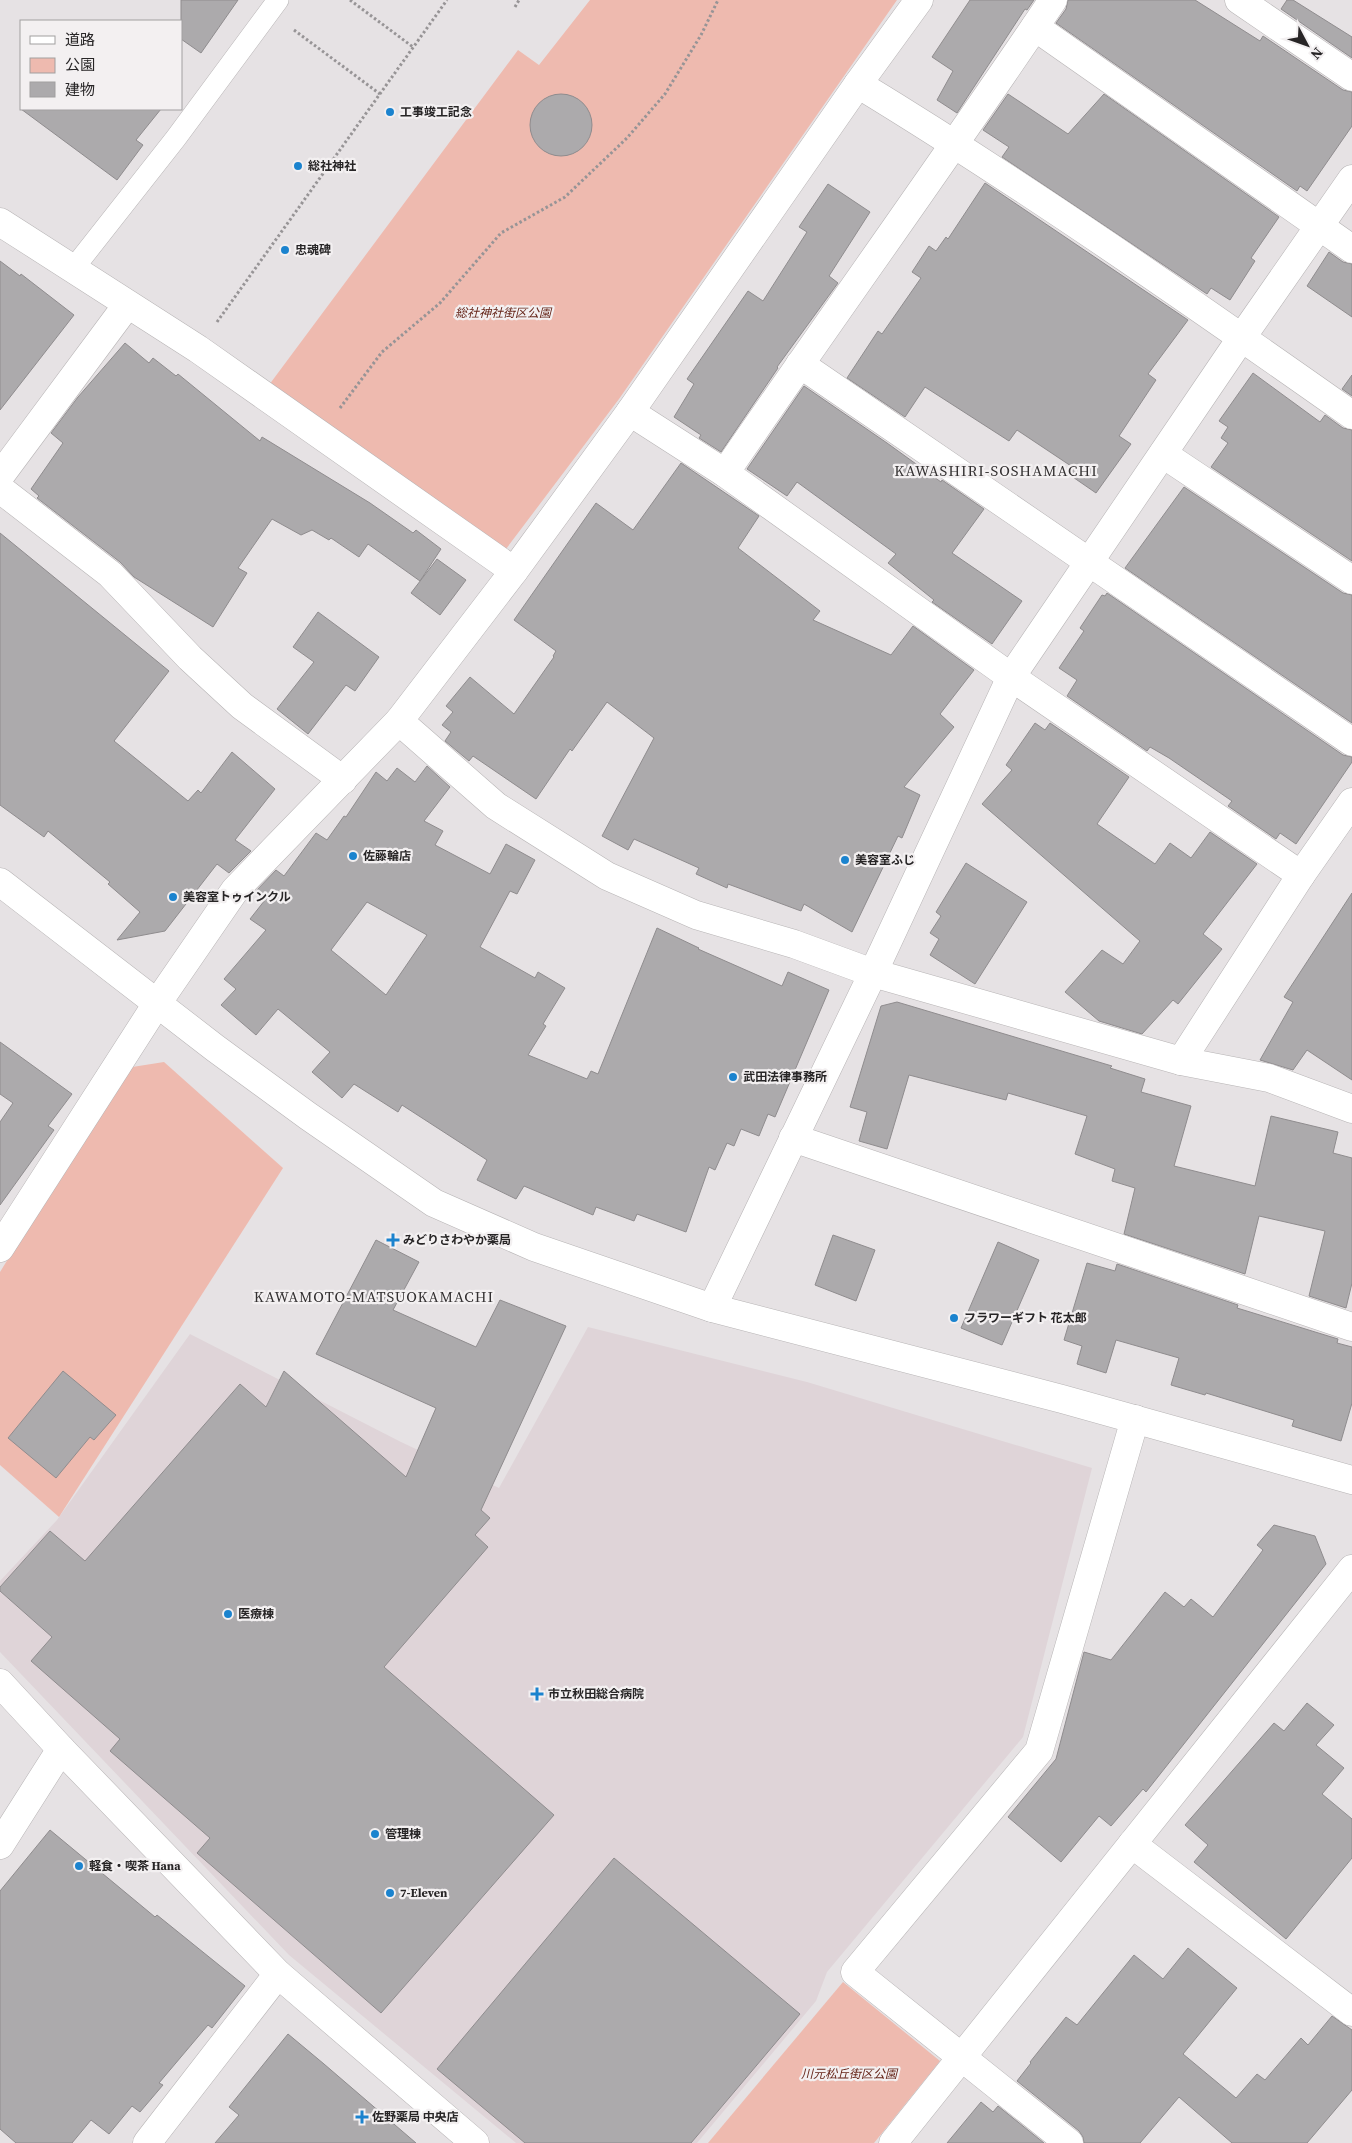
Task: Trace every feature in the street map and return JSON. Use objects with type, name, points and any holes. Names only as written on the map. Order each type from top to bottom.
[{"type":"street","points":[[0,1248],[158,1002],[235,890],[399,721],[514,572],[630,412],[858,84],[919,0]]},
{"type":"street","points":[[725,473],[956,144],[1053,0]]},
{"type":"street","points":[[1239,0],[1352,77]]},
{"type":"street","points":[[1035,27],[1352,250]]},
{"type":"street","points":[[858,84],[956,144],[1242,337],[1352,415]]},
{"type":"street","points":[[712,1308],[873,973],[1011,677],[1352,179]]},
{"type":"street","points":[[0,222],[198,349],[514,572]]},
{"type":"street","points":[[0,476],[127,305]]},
{"type":"street","points":[[800,364],[1352,742]]},
{"type":"street","points":[[630,412],[725,473],[1011,677],[1301,876]]},
{"type":"street","points":[[1163,454],[1352,580]]},
{"type":"street","points":[[0,489],[110,574],[190,658],[242,706],[343,780]]},
{"type":"street","points":[[399,721],[496,806],[607,876],[696,915],[794,944],[873,973],[1182,1061],[1268,1078],[1352,1109]]},
{"type":"street","points":[[1182,1061],[1301,876],[1352,802]]},
{"type":"street","points":[[0,882],[158,1002],[215,1048],[308,1116],[434,1202],[534,1247],[712,1308],[1135,1419],[1352,1480]]},
{"type":"street","points":[[793,1138],[1352,1327]]},
{"type":"street","points":[[1069,2143],[855,1972],[1038,1751],[1135,1419]]},
{"type":"street","points":[[893,2143],[1352,1569]]},
{"type":"street","points":[[0,1683],[278,1974],[475,2143]]},
{"type":"street","points":[[0,1845],[61,1749]]},
{"type":"street","points":[[1132,1844],[1352,2012]]},
{"type":"street","points":[[148,2143],[278,1974]]},
{"type":"lane","points":[[73,270],[176,138],[274,6]]},
{"type":"path","points":[[350,0],[413,47]]},
{"type":"path","points":[[198,349],[447,0]]},
{"type":"path","points":[[514,7],[519,0]]},
{"type":"path","points":[[322,437],[345,401],[382,352],[440,303],[501,233],[565,197],[626,138],[665,94],[701,35],[718,0]]},
{"type":"path","points":[[274,6],[380,94]]},
{"type":"shaded area","name":"市立秋田総合病院","points":[[588,1327],[807,1382],[1092,1468],[1023,1737],[827,1972],[816,2001],[697,2143],[516,2143],[289,1955],[0,1652],[0,1581],[57,1520],[190,1334],[401,1442],[499,1488]]},
{"type":"green space","name":"総社神社街区公園","points":[[590,0],[897,0],[619,399],[506,549],[269,385],[518,50],[539,65]]},
{"type":"green space","points":[[164,1062],[283,1168],[59,1517],[0,1465],[0,1272],[126,1068]]},
{"type":"green space","name":"川元松丘街区公園","points":[[843,1982],[940,2061],[874,2143],[708,2143]]},
{"type":"building","points":[[181,0],[238,0],[201,53],[182,40]]},
{"type":"building","points":[[970,0],[1034,0],[1027,10],[1025,9],[957,113],[937,100],[953,71],[932,57]]},
{"type":"building","points":[[1068,0],[1195,0],[1260,41],[1263,36],[1343,90],[1352,92],[1352,126],[1307,191],[1300,186],[1297,191],[1056,23],[1066,9]]},
{"type":"building","points":[[1287,0],[1293,0],[1352,37],[1352,58],[1281,9]]},
{"type":"building","points":[[561,94],[573,97],[583,103],[589,113],[592,125],[589,137],[583,147],[573,153],[561,156],[549,153],[539,147],[533,137],[530,125],[533,113],[539,103],[549,97]]},
{"type":"building","points":[[1008,94],[1068,134],[1104,94],[1279,217],[1251,258],[1255,261],[1230,300],[1211,288],[1207,294],[1002,157],[1009,147],[983,130]]},
{"type":"building","points":[[22,110],[160,110],[136,140],[143,145],[117,180]]},
{"type":"building","points":[[985,183],[1188,320],[1148,374],[1156,380],[1119,436],[1131,444],[1096,493],[1067,473],[1071,466],[1017,430],[1009,441],[925,387],[905,417],[847,378],[878,331],[882,334],[921,278],[912,272],[929,246],[936,251],[946,237],[948,239]]},
{"type":"building","points":[[828,184],[870,212],[829,276],[838,283],[777,367],[721,452],[699,438],[701,435],[674,417],[694,384],[687,379],[748,291],[763,301],[807,232],[799,227]]},
{"type":"building","points":[[1329,252],[1343,262],[1352,264],[1352,317],[1307,286]]},
{"type":"building","points":[[0,261],[20,276],[21,274],[74,315],[0,410]]},
{"type":"building","points":[[125,343],[149,363],[153,358],[176,376],[178,374],[260,441],[262,437],[370,503],[413,533],[416,530],[441,549],[420,581],[368,544],[359,557],[331,538],[329,540],[312,530],[301,535],[272,519],[238,568],[247,573],[213,627],[134,577],[120,562],[37,498],[39,496],[31,489],[63,443],[51,433],[78,397]]},
{"type":"building","points":[[1253,373],[1320,422],[1325,415],[1343,428],[1352,430],[1352,561],[1211,467],[1228,443],[1221,438],[1228,427],[1219,421]]},
{"type":"building","points":[[1352,375],[1352,396],[1342,389]]},
{"type":"building","points":[[804,386],[941,482],[942,480],[984,509],[952,553],[1022,601],[992,644],[932,602],[934,600],[888,563],[896,554],[797,482],[787,496],[747,469]]},
{"type":"building","points":[[681,463],[759,516],[738,548],[820,611],[813,620],[891,655],[913,626],[974,670],[940,714],[954,727],[904,787],[920,795],[902,838],[898,836],[852,932],[804,904],[801,911],[728,884],[727,888],[696,874],[699,868],[634,839],[628,850],[602,836],[654,738],[607,702],[572,751],[570,749],[536,799],[473,756],[469,761],[445,741],[451,732],[442,725],[453,712],[446,706],[470,677],[514,714],[554,657],[556,651],[514,620],[596,503],[633,530]]},
{"type":"building","points":[[1184,487],[1343,593],[1352,595],[1352,723],[1125,568]]},
{"type":"building","points":[[0,533],[169,671],[114,741],[188,801],[198,790],[201,793],[232,752],[275,789],[235,840],[251,851],[229,873],[217,864],[165,931],[117,940],[140,912],[108,884],[110,882],[48,831],[44,837],[0,805]]},
{"type":"building","points":[[437,559],[466,580],[440,615],[411,593]]},
{"type":"building","points":[[1107,593],[1343,755],[1352,757],[1352,762],[1296,844],[1280,833],[1276,839],[1228,806],[1232,801],[1169,758],[1150,747],[1147,751],[1067,696],[1077,680],[1059,668],[1084,631],[1080,628],[1102,595],[1105,596]]},
{"type":"building","points":[[318,612],[379,657],[355,691],[346,685],[308,734],[277,709],[314,662],[293,647]]},
{"type":"building","points":[[1035,723],[1045,730],[1050,723],[1129,777],[1097,824],[1155,864],[1170,843],[1191,858],[1210,832],[1257,864],[1203,934],[1222,949],[1178,1004],[1173,1000],[1142,1034],[1099,1021],[1065,992],[1102,950],[1123,964],[1140,941],[982,804],[1012,770],[1006,765]]},
{"type":"building","points":[[427,766],[450,787],[424,821],[443,831],[435,845],[490,874],[506,844],[535,860],[517,894],[510,891],[480,947],[535,978],[538,972],[565,988],[543,1024],[546,1026],[528,1055],[587,1079],[591,1071],[598,1074],[657,928],[698,949],[782,986],[788,972],[829,990],[775,1117],[768,1114],[759,1136],[741,1129],[734,1146],[727,1143],[715,1170],[709,1167],[686,1232],[637,1214],[634,1221],[596,1207],[593,1215],[524,1186],[516,1199],[477,1180],[487,1160],[402,1105],[398,1112],[354,1084],[342,1098],[312,1072],[330,1052],[278,1009],[256,1035],[221,1005],[236,989],[224,979],[266,930],[250,919],[265,900],[255,892],[276,870],[284,876],[316,833],[327,840],[344,816],[346,817],[376,772],[387,781],[397,768],[415,782]],"holes":[[[367,902],[427,935],[386,995],[331,950]]]},
{"type":"building","points":[[966,863],[1027,902],[975,984],[930,955],[939,939],[930,933],[941,916],[936,912]]},
{"type":"building","points":[[1352,893],[1352,1080],[1307,1050],[1293,1070],[1260,1060],[1293,1002],[1284,997]]},
{"type":"building","points":[[897,1002],[1112,1066],[1110,1068],[1145,1079],[1141,1092],[1191,1106],[1174,1166],[1255,1186],[1271,1116],[1338,1132],[1333,1153],[1352,1158],[1352,1283],[1346,1308],[1309,1296],[1325,1231],[1259,1216],[1245,1274],[1124,1234],[1135,1188],[1112,1181],[1115,1169],[1075,1154],[1087,1116],[1008,1093],[1006,1100],[909,1075],[887,1149],[859,1141],[867,1112],[850,1107],[881,1006]]},
{"type":"building","points":[[0,1042],[72,1094],[48,1126],[54,1130],[0,1205],[0,1122],[13,1103],[0,1094]]},
{"type":"building","points":[[833,1235],[875,1250],[856,1301],[815,1285]]},
{"type":"building","points":[[376,1240],[419,1262],[393,1310],[476,1347],[500,1300],[566,1326],[481,1510],[490,1518],[475,1535],[488,1547],[384,1667],[554,1815],[381,2013],[197,1853],[210,1838],[110,1751],[120,1739],[31,1661],[52,1637],[0,1591],[0,1587],[50,1531],[85,1561],[240,1384],[266,1407],[284,1371],[406,1477],[436,1408],[316,1354]]},
{"type":"building","points":[[998,1242],[1039,1260],[1002,1345],[961,1328]]},
{"type":"building","points":[[1087,1263],[1115,1271],[1117,1264],[1238,1305],[1237,1308],[1338,1339],[1337,1343],[1352,1347],[1352,1403],[1341,1441],[1292,1426],[1294,1420],[1206,1393],[1205,1395],[1171,1385],[1179,1358],[1116,1340],[1106,1373],[1077,1364],[1082,1346],[1064,1340]]},
{"type":"building","points":[[63,1371],[116,1415],[94,1440],[90,1437],[56,1478],[8,1438]]},
{"type":"building","points":[[1274,1525],[1315,1536],[1326,1564],[1146,1792],[1143,1789],[1111,1826],[1099,1816],[1061,1862],[1008,1817],[1056,1759],[1084,1652],[1111,1660],[1165,1592],[1184,1607],[1191,1599],[1213,1617],[1263,1550],[1257,1545]]},
{"type":"building","points":[[1307,1703],[1334,1725],[1316,1745],[1344,1768],[1322,1794],[1352,1819],[1352,1858],[1286,1939],[1194,1862],[1208,1845],[1185,1825],[1274,1723],[1284,1731]]},
{"type":"building","points":[[50,1830],[155,1917],[157,1915],[245,1986],[212,2028],[208,2025],[159,2083],[163,2085],[140,2112],[132,2106],[109,2134],[91,2120],[72,2143],[16,2143],[0,2129],[0,1891]]},
{"type":"building","points":[[614,1858],[800,2014],[691,2143],[525,2143],[437,2069]]},
{"type":"building","points":[[1188,1948],[1237,1988],[1183,2054],[1236,2098],[1257,2074],[1265,2080],[1301,2038],[1308,2045],[1332,2016],[1352,2030],[1352,2090],[1307,2143],[1232,2143],[1179,2097],[1140,2143],[1084,2143],[1079,2131],[1017,2081],[1066,2017],[1077,2025],[1134,1955],[1163,1979]]},
{"type":"building","points":[[288,2034],[416,2143],[215,2143],[239,2115],[229,2107]]},
{"type":"building","points":[[981,2102],[993,2112],[998,2106],[1044,2143],[947,2143]]},
{"type":"place","name":"工事竣工記念","points":[[390,112]]},
{"type":"place","name":"総社神社","points":[[298,166]]},
{"type":"place","name":"忠魂碑","points":[[285,250]]},
{"type":"place","name":"佐藤輪店","points":[[353,856]]},
{"type":"place","name":"美容室ふじ","points":[[845,860]]},
{"type":"place","name":"美容室トゥインクル","points":[[173,897]]},
{"type":"place","name":"武田法律事務所","points":[[733,1077]]},
{"type":"place","name":"みどりさわやか薬局","points":[[393,1240]]},
{"type":"place","name":"フラワーギフト 花太郎","points":[[954,1318]]},
{"type":"place","name":"医療棟","points":[[228,1614]]},
{"type":"place","name":"市立秋田総合病院","points":[[537,1694]]},
{"type":"place","name":"管理棟","points":[[375,1834]]},
{"type":"place","name":"軽食・喫茶 Hana","points":[[79,1866]]},
{"type":"place","name":"7-Eleven","points":[[390,1893]]},
{"type":"place","name":"佐野薬局 中央店","points":[[362,2117]]},
{"type":"district","name":"KAWASHIRI-SOSHAMACHI","points":[[996,470]]},
{"type":"district","name":"KAWAMOTO-MATSUOKAMACHI","points":[[374,1296]]}]
